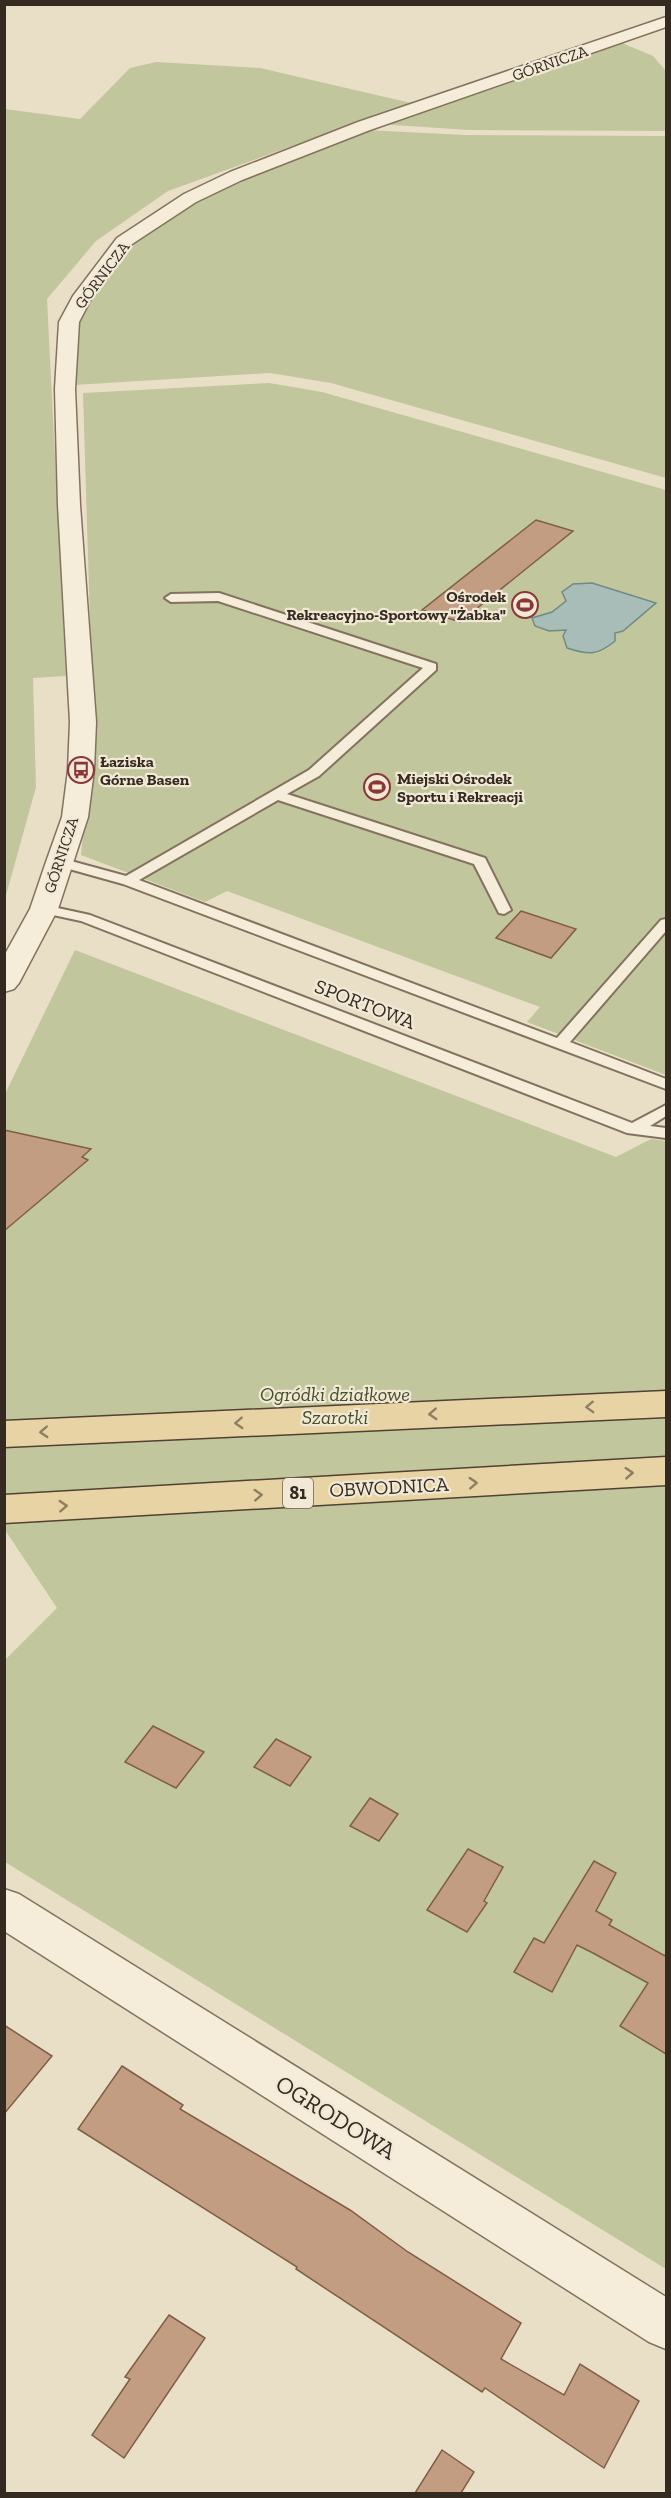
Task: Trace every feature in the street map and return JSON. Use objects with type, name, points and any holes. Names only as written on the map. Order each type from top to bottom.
[{"type":"main road","points":[[4,1434],[666,1404]]},
{"type":"main road","name":"OBWODNICA","points":[[4,1509],[666,1471]]},
{"type":"street","name":"GÓRNICZA","points":[[4,983],[44,909],[75,817],[83,722],[69,505],[65,389],[69,322],[82,296],[123,242],[190,198],[236,176],[375,122],[666,22]]},
{"type":"street","name":"OGRODOWA","points":[[4,1908],[666,2325]]},
{"type":"lane","points":[[128,881],[314,773],[432,667],[219,597],[171,598]]},
{"type":"lane","points":[[277,795],[480,861],[504,910]]},
{"type":"lane","name":"SPORTOWA","points":[[60,862],[128,881],[666,1084]]},
{"type":"lane","name":"SPORTOWA","points":[[44,909],[85,918],[633,1130],[666,1133]]},
{"type":"lane","points":[[561,1043],[666,923]]},
{"type":"lane","points":[[633,1130],[666,1110]]},
{"type":"green space","points":[[622,43],[653,56],[666,71],[666,131],[468,130],[379,124]]},
{"type":"green space","points":[[156,62],[260,68],[411,103],[168,191],[96,241],[47,299],[66,676],[33,678],[36,787],[5,899],[5,109],[80,119],[130,68]]},
{"type":"green space","points":[[366,130],[465,135],[666,136],[666,478],[331,383],[270,373],[74,385],[74,301],[120,244],[188,196]]},
{"type":"green space","name":"Miejski Ośrodek Sportu i Rekreacji","points":[[269,383],[322,392],[666,490],[666,1075],[527,1022],[540,1007],[227,891],[205,902],[81,855],[93,719],[83,393]]},
{"type":"green space","name":"Ogródki działkowe Szarotki","points":[[75,950],[616,1157],[651,1139],[666,1141],[666,2269],[5,1862],[5,1660],[57,1608],[5,1530],[4,1096]]},
{"type":"water","points":[[592,583],[656,603],[623,631],[615,633],[615,641],[592,653],[567,648],[563,636],[566,630],[549,631],[535,626],[532,618],[552,612],[566,601],[562,592],[573,584]]},
{"type":"building","points":[[536,520],[573,531],[460,622],[422,610]]},
{"type":"building","points":[[521,911],[576,929],[551,958],[496,938]]},
{"type":"building","points":[[4,1130],[91,1149],[82,1157],[88,1160],[4,1231]]},
{"type":"building","points":[[153,1726],[204,1752],[176,1788],[125,1762]]},
{"type":"building","points":[[276,1739],[311,1757],[290,1786],[254,1767]]},
{"type":"building","points":[[370,1798],[398,1814],[379,1841],[350,1826]]},
{"type":"building","points":[[468,1849],[503,1867],[484,1901],[487,1903],[467,1932],[427,1910]]},
{"type":"building","points":[[594,1861],[616,1873],[596,1911],[612,1920],[609,1925],[665,1956],[666,1953],[666,2054],[620,2026],[648,1983],[593,1953],[577,1945],[552,1992],[514,1972],[534,1938],[544,1943]]},
{"type":"building","points":[[4,2025],[52,2056],[4,2114]]},
{"type":"building","points":[[122,2066],[183,2105],[180,2109],[350,2210],[408,2252],[521,2323],[501,2359],[564,2395],[580,2364],[639,2401],[604,2468],[485,2388],[482,2392],[296,2269],[297,2267],[78,2129]]},
{"type":"building","points":[[169,2315],[205,2338],[124,2458],[92,2435],[130,2379],[125,2377]]},
{"type":"building","points":[[442,2450],[474,2472],[461,2493],[415,2493]]},
{"type":"place","name":"Ośrodek Rekreacyjno-Sportowy \"Żabka\"","points":[[525,605]]},
{"type":"place","name":"Łaziska Górne Basen","points":[[81,770]]},
{"type":"place","name":"Miejski Ośrodek Sportu i Rekreacji","points":[[377,787]]}]
